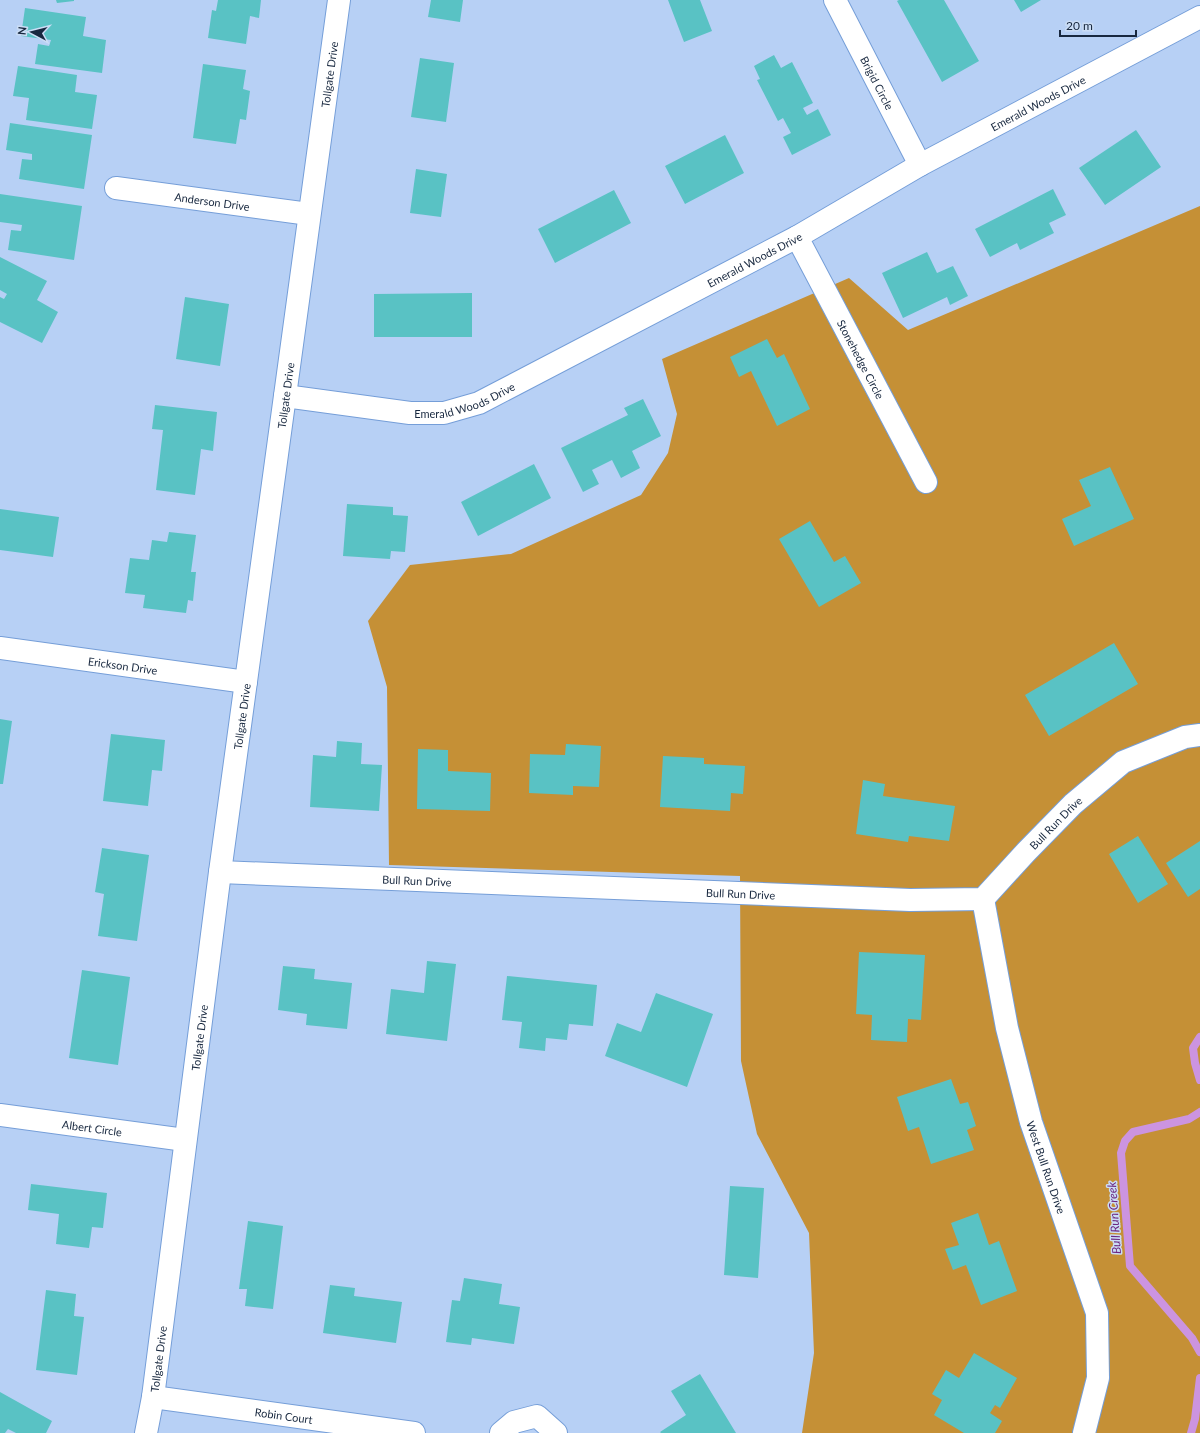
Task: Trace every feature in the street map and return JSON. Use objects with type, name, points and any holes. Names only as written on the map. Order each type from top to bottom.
[{"type":"street","name":"Tollgate Drive","points":[[146,1433],[153,1397],[220,872],[339,0]]},
{"type":"street","name":"Brigid Circle","points":[[835,0],[920,165]]},
{"type":"street","name":"Emerald Woods Drive","points":[[285,396],[410,413],[444,413],[479,403],[797,237],[920,165],[1200,17]]},
{"type":"street","name":"Anderson Drive","points":[[116,188],[309,214]]},
{"type":"street","name":"Stonehedge Circle","points":[[797,237],[926,482]]},
{"type":"street","name":"Erickson Drive","points":[[0,648],[246,682]]},
{"type":"street","name":"Bull Run Drive","points":[[220,872],[910,900],[983,900],[1026,852],[1073,804],[1123,762],[1185,738],[1200,735]]},
{"type":"street","name":"West Bull Run Drive","points":[[983,900],[1007,1028],[1030,1122],[1097,1313],[1098,1378],[1084,1433]]},
{"type":"street","name":"Albert Circle","points":[[0,1115],[185,1140]]},
{"type":"street","name":"Robin Court","points":[[153,1397],[414,1433]]},
{"type":"street","points":[[501,1433],[514,1422],[537,1416],[556,1433]]},
{"type":"shaded area","points":[[1200,206],[1200,1433],[802,1433],[814,1353],[809,1233],[757,1134],[741,1061],[740,876],[389,865],[387,687],[368,621],[410,565],[511,554],[641,495],[668,453],[677,414],[662,359],[849,278],[908,330]]},
{"type":"building","points":[[56,0],[74,0],[74,1],[57,3]]},
{"type":"building","points":[[218,0],[261,0],[259,18],[250,16],[246,44],[208,38],[212,10],[216,11]]},
{"type":"building","points":[[431,0],[463,0],[460,22],[428,17]]},
{"type":"building","points":[[668,0],[700,0],[712,31],[684,42]]},
{"type":"building","points":[[944,0],[979,61],[942,82],[897,1]]},
{"type":"building","points":[[1014,0],[1041,0],[1021,12]]},
{"type":"building","points":[[25,8],[86,17],[83,36],[106,40],[102,73],[35,64],[38,44],[49,46],[51,40],[21,36]]},
{"type":"building","points":[[774,55],[781,68],[792,62],[813,103],[803,108],[807,115],[818,109],[831,135],[792,155],[783,137],[791,133],[783,118],[778,121],[757,80],[760,79],[754,66]]},
{"type":"building","points":[[420,58],[454,63],[446,122],[411,117]]},
{"type":"building","points":[[203,64],[246,70],[243,89],[250,91],[246,120],[240,119],[236,144],[193,138]]},
{"type":"building","points":[[18,66],[77,75],[75,92],[97,95],[92,129],[26,120],[29,98],[13,96]]},
{"type":"building","points":[[10,123],[92,135],[84,189],[19,179],[22,159],[32,160],[32,154],[6,150]]},
{"type":"building","points":[[1136,130],[1161,167],[1105,205],[1079,168]]},
{"type":"building","points":[[725,135],[744,173],[685,204],[665,166]]},
{"type":"building","points":[[416,169],[447,174],[441,217],[410,213]]},
{"type":"building","points":[[1053,189],[1066,215],[1049,223],[1054,233],[1020,250],[1017,243],[990,257],[975,229]]},
{"type":"building","points":[[614,190],[631,223],[555,263],[538,229]]},
{"type":"building","points":[[0,194],[82,206],[74,260],[8,250],[11,230],[21,231],[22,225],[0,222]]},
{"type":"building","points":[[927,252],[937,273],[953,266],[968,296],[950,305],[947,297],[903,318],[882,273]]},
{"type":"building","points":[[0,257],[47,281],[37,300],[58,312],[42,343],[0,322],[0,297],[4,299],[7,294],[0,290]]},
{"type":"building","points":[[472,293],[472,337],[374,337],[374,294]]},
{"type":"building","points":[[185,297],[229,304],[220,366],[176,359]]},
{"type":"building","points":[[767,339],[777,358],[784,354],[810,409],[777,426],[751,371],[739,377],[730,357]]},
{"type":"building","points":[[643,399],[661,436],[632,451],[640,468],[621,478],[612,460],[592,470],[599,484],[583,492],[561,448],[628,415],[624,408]]},
{"type":"building","points":[[155,405],[217,412],[213,451],[201,449],[195,495],[156,490],[163,430],[152,429]]},
{"type":"building","points":[[534,464],[551,498],[478,536],[461,502]]},
{"type":"building","points":[[1110,467],[1134,519],[1074,546],[1062,519],[1091,506],[1079,480]]},
{"type":"building","points":[[347,504],[393,507],[393,515],[408,516],[405,552],[391,551],[390,559],[343,556]]},
{"type":"building","points":[[0,509],[59,517],[53,557],[0,550]]},
{"type":"building","points":[[810,521],[834,562],[845,556],[861,583],[819,607],[779,539]]},
{"type":"building","points":[[169,532],[196,535],[191,572],[196,572],[193,601],[188,600],[186,613],[143,608],[145,595],[125,593],[130,558],[149,560],[152,540],[167,542]]},
{"type":"building","points":[[1114,643],[1138,684],[1049,736],[1025,695]]},
{"type":"building","points":[[0,719],[12,721],[3,784],[0,784]]},
{"type":"building","points":[[111,734],[165,740],[162,771],[152,770],[148,806],[103,801]]},
{"type":"building","points":[[337,741],[362,743],[361,764],[382,765],[379,811],[310,807],[313,755],[336,757]]},
{"type":"building","points":[[566,744],[601,746],[599,787],[573,786],[573,795],[529,793],[530,754],[565,755]]},
{"type":"building","points":[[418,749],[448,750],[448,771],[491,773],[490,811],[417,809]]},
{"type":"building","points":[[663,756],[704,758],[704,764],[745,766],[743,794],[731,793],[730,811],[660,807]]},
{"type":"building","points":[[863,780],[885,784],[883,796],[955,806],[949,841],[909,836],[908,842],[856,834]]},
{"type":"building","points":[[1138,836],[1168,884],[1138,903],[1109,854]]},
{"type":"building","points":[[1200,841],[1200,889],[1188,897],[1166,863]]},
{"type":"building","points":[[102,848],[149,855],[137,941],[98,936],[104,894],[95,892]]},
{"type":"building","points":[[859,952],[925,955],[921,1020],[908,1019],[907,1042],[871,1040],[872,1015],[856,1014]]},
{"type":"building","points":[[427,961],[456,964],[447,1041],[386,1034],[391,989],[424,993]]},
{"type":"building","points":[[283,966],[315,969],[314,979],[352,983],[347,1029],[306,1025],[307,1014],[278,1010]]},
{"type":"building","points":[[82,970],[130,977],[118,1065],[69,1058]]},
{"type":"building","points":[[507,976],[597,985],[593,1026],[569,1024],[567,1040],[546,1038],[545,1051],[519,1048],[522,1022],[502,1020]]},
{"type":"building","points":[[656,993],[713,1014],[687,1087],[605,1056],[617,1023],[641,1032]]},
{"type":"building","points":[[951,1079],[960,1104],[968,1102],[976,1126],[967,1130],[974,1150],[931,1164],[919,1127],[908,1131],[897,1097]]},
{"type":"building","points":[[31,1184],[107,1193],[103,1228],[92,1227],[89,1248],[56,1244],[59,1214],[28,1210]]},
{"type":"building","points":[[730,1186],[764,1188],[758,1278],[724,1275]]},
{"type":"building","points":[[978,1213],[989,1245],[999,1241],[1017,1291],[981,1305],[966,1265],[953,1270],[945,1249],[959,1245],[951,1223]]},
{"type":"building","points":[[248,1221],[283,1226],[273,1309],[245,1306],[247,1289],[239,1289]]},
{"type":"building","points":[[464,1278],[502,1284],[499,1304],[520,1307],[514,1344],[472,1338],[471,1345],[446,1342],[452,1300],[460,1301]]},
{"type":"building","points":[[330,1285],[355,1288],[354,1296],[402,1302],[396,1343],[323,1333]]},
{"type":"building","points":[[46,1290],[76,1294],[74,1316],[84,1317],[77,1375],[36,1370]]},
{"type":"building","points":[[974,1353],[1017,1378],[1000,1408],[995,1405],[990,1413],[1002,1421],[995,1433],[964,1433],[934,1415],[942,1400],[932,1394],[946,1370],[959,1378]]},
{"type":"building","points":[[700,1374],[736,1433],[661,1433],[660,1432],[686,1415],[671,1391]]},
{"type":"building","points":[[0,1392],[52,1421],[46,1433],[16,1433],[8,1429],[5,1433],[0,1433]]},
{"type":"waterway","name":"Bull Run Creek","points":[[1200,1037],[1193,1048],[1195,1063],[1200,1080]]},
{"type":"waterway","name":"Bull Run Creek","points":[[1200,1112],[1189,1119],[1133,1132],[1125,1141],[1121,1153],[1130,1266],[1192,1338],[1200,1352]]},
{"type":"waterway","name":"Bull Run Creek","points":[[1191,1433],[1195,1419],[1200,1378]]}]
